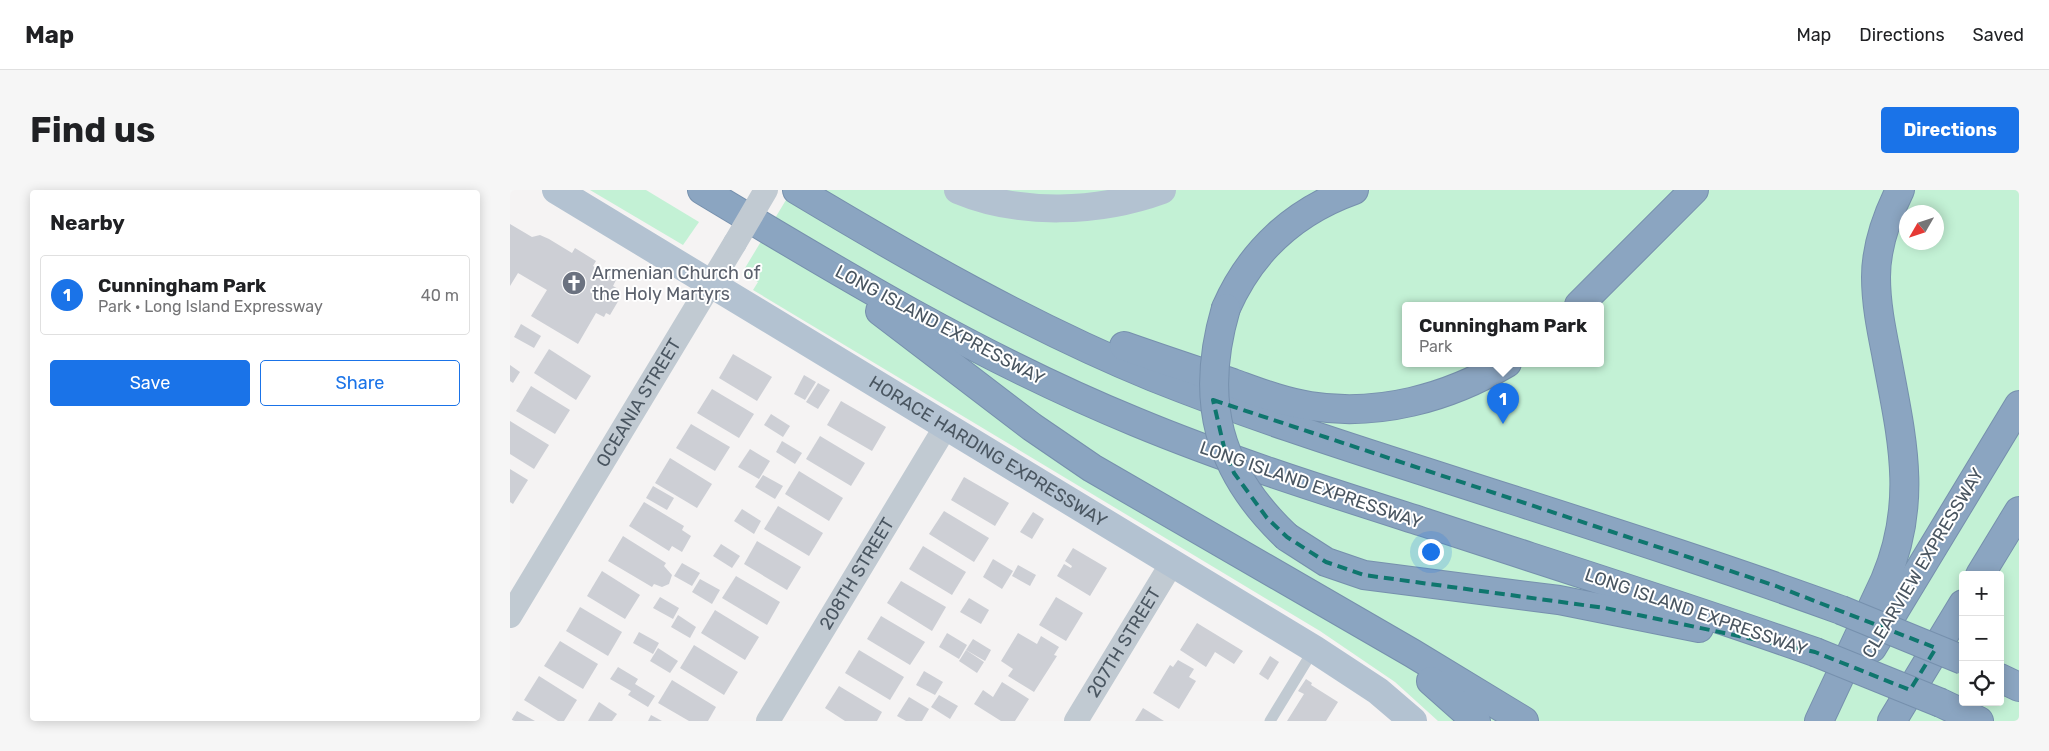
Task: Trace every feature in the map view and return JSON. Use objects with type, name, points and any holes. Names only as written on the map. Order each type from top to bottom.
[{"type":"highway","name":"LONG ISLAND EXPRESSWAY","points":[[702,190],[789,242],[969,344],[1063,390],[1135,422],[1297,482],[1694,610],[1815,652],[1942,703],[1979,721]]},
{"type":"highway","points":[[797,190],[992,301],[1114,360],[1267,420],[1702,561],[1841,610],[1959,658]]},
{"type":"highway","points":[[1354,190],[1323,202],[1304,214],[1270,241],[1244,273],[1226,308],[1215,350],[1213,374],[1217,422],[1234,473],[1267,518],[1287,537],[1326,562],[1364,575],[1568,602],[1815,652]]},
{"type":"highway","points":[[1582,302],[1694,190]]},
{"type":"highway","points":[[1818,721],[1893,562],[1903,524],[1905,502],[1903,453],[1880,321],[1876,276],[1882,232],[1900,190]]},
{"type":"highway","points":[[789,242],[1060,448],[1244,558],[1412,653],[1524,721]]},
{"type":"highway","points":[[992,301],[1264,394],[1310,406],[1380,407],[1420,400],[1464,386],[1500,367]]},
{"type":"highway","name":"CLEARVIEW EXPRESSWAY","points":[[1828,721],[2019,405]]},
{"type":"highway","points":[[1982,571],[2019,511]]},
{"type":"highway","points":[[1244,558],[1399,658],[1450,696],[1476,721]]},
{"type":"highway","points":[[1892,721],[1959,611]]},
{"type":"highway","points":[[2004,673],[2019,678]]},
{"type":"highway","points":[[2004,680],[2019,687]]},
{"type":"main road","name":"HORACE HARDING EXPRESSWAY","points":[[556,190],[1314,649],[1399,716]]},
{"type":"main road","points":[[958,190],[990,200],[1018,205],[1071,208],[1101,205],[1162,190]]},
{"type":"street","name":"OCEANIA STREET","points":[[510,616],[766,190]]},
{"type":"street","name":"208TH STREET","points":[[768,721],[946,426]]},
{"type":"street","name":"207TH STREET","points":[[1076,721],[1172,563]]},
{"type":"lane","points":[[1270,721],[1314,649]]},
{"type":"highlighted area","points":[[1213,400],[1776,586],[1936,648],[1910,690],[1815,652],[1605,608],[1364,575],[1326,562],[1287,537],[1267,518],[1234,473],[1224,447]]},
{"type":"green space","points":[[590,190],[646,190],[699,222],[683,245]]},
{"type":"green space","points":[[792,190],[2019,190],[2019,721],[1438,721],[1395,682],[1320,631],[753,290],[758,282],[742,273]]},
{"type":"building","name":"Armenian Church of the Holy Martyrs","points":[[510,224],[532,237],[540,235],[549,239],[572,253],[575,248],[596,261],[593,266],[616,280],[613,286],[620,290],[616,296],[620,298],[610,315],[606,313],[604,317],[596,313],[578,344],[531,316],[547,290],[518,273],[510,286]]},
{"type":"building","points":[[521,324],[541,336],[534,348],[514,337]]},
{"type":"building","points":[[549,349],[591,376],[576,400],[534,373]]},
{"type":"building","points":[[733,354],[772,377],[757,401],[719,378]]},
{"type":"building","points":[[510,365],[520,372],[513,383],[510,381]]},
{"type":"building","points":[[804,375],[816,382],[805,400],[794,394]]},
{"type":"building","points":[[818,383],[830,390],[818,409],[806,402]]},
{"type":"building","points":[[531,386],[570,410],[555,434],[516,411]]},
{"type":"building","points":[[712,389],[754,414],[739,438],[697,413]]},
{"type":"building","points":[[841,401],[886,427],[872,451],[827,425]]},
{"type":"building","points":[[771,414],[790,426],[783,437],[764,425]]},
{"type":"building","points":[[510,421],[549,445],[534,469],[510,454]]},
{"type":"building","points":[[691,424],[730,447],[715,471],[676,448]]},
{"type":"building","points":[[820,436],[865,463],[851,486],[806,459]]},
{"type":"building","points":[[782,441],[802,453],[795,464],[776,452]]},
{"type":"building","points":[[750,449],[770,461],[759,479],[738,467]]},
{"type":"building","points":[[670,458],[712,484],[697,508],[655,483]]},
{"type":"building","points":[[510,469],[528,480],[513,504],[510,502]]},
{"type":"building","points":[[799,471],[843,498],[829,521],[785,494]]},
{"type":"building","points":[[763,475],[783,486],[775,499],[755,487]]},
{"type":"building","points":[[964,477],[1009,503],[995,526],[951,500]]},
{"type":"building","points":[[653,486],[674,498],[667,510],[646,498]]},
{"type":"building","points":[[644,502],[684,526],[682,530],[691,536],[682,552],[672,546],[669,551],[629,526]]},
{"type":"building","points":[[778,506],[823,533],[809,556],[764,529]]},
{"type":"building","points":[[742,509],[761,521],[754,534],[734,521]]},
{"type":"building","points":[[944,511],[989,538],[974,562],[929,534]]},
{"type":"building","points":[[1033,512],[1044,519],[1032,539],[1020,532]]},
{"type":"building","points":[[623,536],[666,563],[664,566],[672,575],[669,584],[662,587],[654,584],[652,587],[608,561]]},
{"type":"building","points":[[757,541],[801,567],[787,590],[744,564]]},
{"type":"building","points":[[721,544],[740,556],[732,568],[713,556]]},
{"type":"building","points":[[923,546],[966,572],[952,595],[909,569]]},
{"type":"building","points":[[1073,548],[1107,568],[1090,596],[1057,576],[1064,564],[1071,568],[1072,566],[1065,561]]},
{"type":"building","points":[[993,559],[1013,571],[1002,589],[983,577]]},
{"type":"building","points":[[682,563],[700,573],[692,586],[674,576]]},
{"type":"building","points":[[1018,565],[1036,575],[1030,586],[1012,576]]},
{"type":"building","points":[[602,571],[640,595],[625,619],[587,596]]},
{"type":"building","points":[[736,576],[780,602],[767,625],[722,598]]},
{"type":"building","points":[[700,579],[720,590],[712,604],[692,592]]},
{"type":"building","points":[[901,581],[946,607],[932,631],[887,603]]},
{"type":"building","points":[[660,597],[679,608],[673,619],[653,608]]},
{"type":"building","points":[[1056,597],[1083,613],[1066,641],[1039,625]]},
{"type":"building","points":[[969,598],[989,610],[981,624],[960,612]]},
{"type":"building","points":[[580,607],[622,632],[608,656],[566,631]]},
{"type":"building","points":[[715,610],[759,637],[745,660],[701,633]]},
{"type":"building","points":[[678,615],[696,627],[690,638],[671,627]]},
{"type":"building","points":[[881,616],[925,642],[910,665],[867,639]]},
{"type":"building","points":[[1197,623],[1243,651],[1234,664],[1215,652],[1206,667],[1180,650]]},
{"type":"building","points":[[639,632],[659,643],[653,654],[633,643]]},
{"type":"building","points":[[947,633],[967,645],[959,659],[939,647]]},
{"type":"building","points":[[1018,633],[1037,644],[1041,636],[1059,647],[1054,655],[1057,656],[1034,692],[1008,676],[1013,669],[1001,661]]},
{"type":"building","points":[[973,639],[991,650],[985,661],[966,650]]},
{"type":"building","points":[[560,641],[598,664],[583,689],[544,666]]},
{"type":"building","points":[[694,645],[738,672],[724,695],[680,668]]},
{"type":"building","points":[[658,648],[678,661],[670,673],[650,661]]},
{"type":"building","points":[[859,650],[904,677],[890,700],[845,673]]},
{"type":"building","points":[[966,650],[984,662],[977,673],[959,661]]},
{"type":"building","points":[[1270,656],[1279,662],[1268,680],[1259,674]]},
{"type":"building","points":[[1178,660],[1194,669],[1189,677],[1196,681],[1179,709],[1153,693],[1170,665],[1173,667]]},
{"type":"building","points":[[618,667],[638,679],[635,684],[655,696],[648,707],[628,695],[631,691],[610,679]]},
{"type":"building","points":[[924,671],[943,682],[935,695],[916,685]]},
{"type":"building","points":[[539,676],[577,700],[564,721],[558,721],[524,700]]},
{"type":"building","points":[[1306,679],[1312,683],[1311,685],[1338,702],[1326,721],[1287,721],[1304,694],[1298,691]]},
{"type":"building","points":[[672,680],[716,707],[708,721],[689,721],[658,703]]},
{"type":"building","points":[[1002,682],[1029,699],[1015,721],[1001,721],[974,704],[983,690],[993,697]]},
{"type":"building","points":[[839,686],[882,712],[877,721],[845,721],[825,708]]},
{"type":"building","points":[[939,695],[958,706],[950,719],[931,707]]},
{"type":"building","points":[[909,697],[929,709],[922,721],[906,721],[897,716]]},
{"type":"building","points":[[599,702],[617,714],[612,721],[588,721]]},
{"type":"building","points":[[1143,708],[1164,721],[1135,721]]},
{"type":"building","points":[[517,711],[535,721],[511,721]]},
{"type":"building","points":[[651,715],[662,721],[648,721]]},
{"type":"place","name":"Armenian Church of the Holy Martyrs","points":[[574,283]]},
{"type":"place","name":"Cunningham Park","points":[[1503,424]]}]
